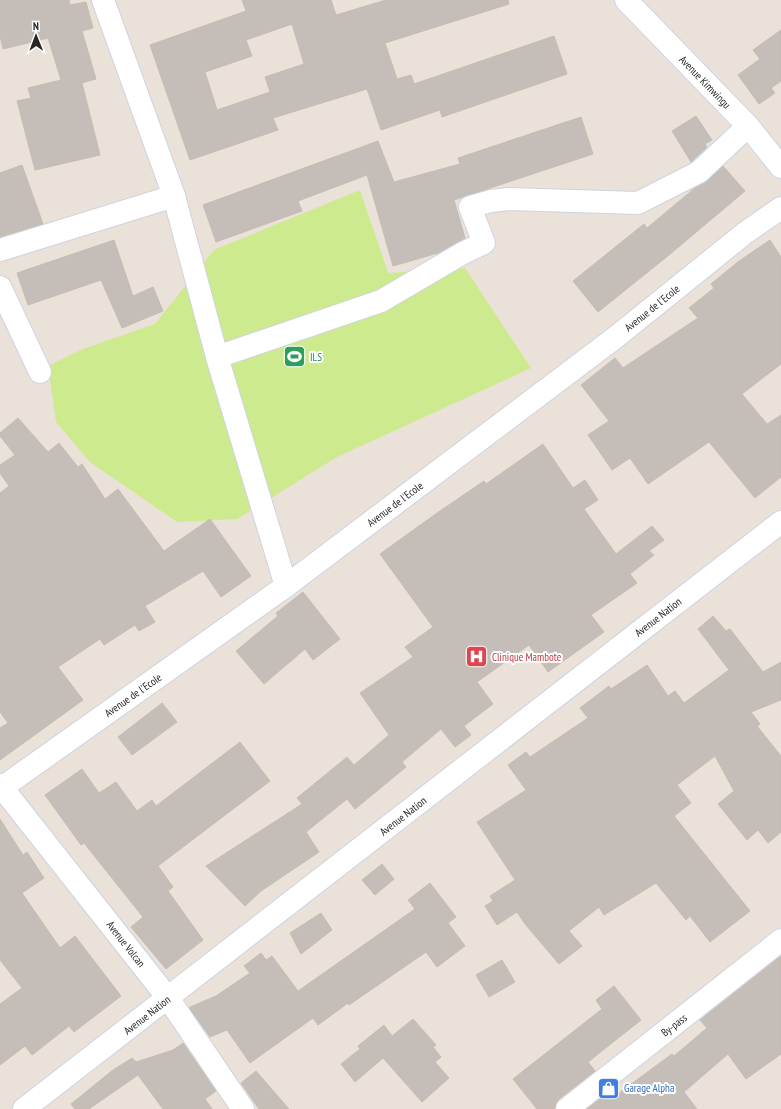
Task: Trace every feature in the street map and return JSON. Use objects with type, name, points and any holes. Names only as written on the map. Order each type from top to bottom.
[{"type":"street","points":[[104,0],[174,196],[218,357],[286,586]]},
{"type":"street","name":"Avenue Kimwingu","points":[[626,0],[748,126],[781,167]]},
{"type":"street","points":[[218,357],[381,301],[484,243],[470,207],[491,201],[509,199],[638,203],[699,172],[748,126]]},
{"type":"street","points":[[0,250],[174,196]]},
{"type":"street","name":"Avenue de l'Ecole","points":[[1,787],[286,586],[616,337],[745,233],[781,208]]},
{"type":"street","points":[[0,287],[40,372]]},
{"type":"street","name":"Avenue Nation","points":[[24,1109],[781,522]]},
{"type":"street","name":"Avenue Volcan","points":[[1,787],[168,998],[244,1109]]},
{"type":"street","name":"By-pass","points":[[567,1109],[781,940]]},
{"type":"green space","name":"ILS","points":[[360,190],[388,273],[465,268],[531,368],[337,457],[237,519],[177,522],[90,462],[56,422],[48,366],[83,349],[155,324],[214,250]]},
{"type":"building","points":[[0,0],[69,0],[70,5],[86,2],[93,28],[82,31],[96,79],[82,83],[100,155],[35,170],[17,101],[31,98],[28,88],[61,80],[48,38],[3,49],[0,36]]},
{"type":"building","points":[[242,0],[331,0],[336,15],[386,0],[508,0],[509,4],[385,43],[397,79],[411,75],[414,84],[554,36],[567,74],[442,117],[440,110],[381,130],[367,89],[273,118],[278,130],[190,160],[150,45],[246,11]],"holes":[[[292,24],[304,64],[265,77],[270,92],[217,110],[205,72],[252,56],[246,40]]]},
{"type":"building","points":[[781,30],[781,81],[771,88],[775,93],[759,104],[738,75],[760,59],[753,50]]},
{"type":"building","points":[[696,116],[712,140],[705,144],[707,147],[691,162],[672,131]]},
{"type":"building","points":[[581,117],[593,154],[454,200],[465,238],[438,253],[393,266],[367,175],[298,201],[302,211],[216,242],[203,205],[378,141],[394,182],[460,164],[458,158]]},
{"type":"building","points":[[22,165],[43,224],[0,237],[0,173]]},
{"type":"building","points":[[723,166],[745,191],[598,312],[573,281],[644,224],[647,228],[695,188],[707,181]]},
{"type":"building","points":[[114,240],[133,296],[153,287],[163,311],[122,328],[101,280],[28,305],[17,273]]},
{"type":"building","points":[[770,240],[781,257],[781,364],[742,394],[767,424],[781,415],[781,477],[755,498],[709,442],[648,484],[630,458],[612,470],[588,435],[609,421],[581,385],[615,358],[623,368],[698,318],[689,308],[714,288],[711,284],[739,261]]},
{"type":"building","points":[[18,418],[48,452],[59,443],[78,467],[82,464],[105,499],[118,489],[164,551],[210,519],[251,576],[221,597],[203,571],[145,606],[155,622],[139,631],[135,625],[104,645],[100,639],[58,667],[83,700],[0,760],[0,728],[8,723],[0,712],[0,493],[9,486],[0,473],[0,465],[15,455],[0,436],[0,433]]},
{"type":"building","points":[[543,444],[573,488],[585,480],[598,500],[584,509],[616,554],[652,526],[664,540],[649,551],[654,555],[630,574],[637,583],[591,615],[604,632],[548,672],[529,645],[477,682],[493,704],[464,726],[471,735],[455,747],[441,729],[402,762],[406,767],[355,809],[347,799],[306,832],[319,852],[261,891],[245,906],[206,866],[302,804],[297,798],[347,757],[354,765],[389,735],[360,693],[413,657],[405,647],[433,627],[380,554],[484,481],[486,484]]},
{"type":"building","points":[[303,592],[340,639],[313,660],[305,649],[264,684],[236,651],[278,616],[276,613]]},
{"type":"building","points":[[713,616],[726,631],[730,629],[763,672],[781,662],[781,700],[751,712],[760,724],[757,726],[781,756],[781,832],[768,843],[758,830],[747,840],[718,804],[734,791],[715,756],[677,785],[691,803],[674,816],[750,911],[710,942],[690,916],[686,920],[656,883],[604,915],[599,907],[569,931],[582,946],[559,964],[525,924],[517,912],[497,925],[485,906],[493,901],[490,896],[515,880],[477,822],[526,790],[508,765],[526,752],[530,757],[588,718],[580,708],[609,686],[611,689],[647,665],[668,696],[675,691],[684,703],[729,670],[698,629]]},
{"type":"building","points":[[162,703],[177,722],[132,755],[118,737]]},
{"type":"building","points":[[240,742],[270,781],[158,866],[173,887],[168,891],[203,940],[166,969],[131,927],[143,917],[84,843],[81,845],[45,795],[82,769],[99,793],[116,782],[137,811],[152,800],[156,806]]},
{"type":"building","points":[[0,819],[23,855],[27,852],[44,878],[22,893],[60,948],[75,936],[121,996],[74,1032],[69,1026],[32,1055],[25,1046],[0,1065],[0,1004],[22,988],[0,960]]},
{"type":"building","points":[[382,864],[394,879],[375,895],[362,880]]},
{"type":"building","points":[[430,883],[456,917],[448,923],[465,946],[437,967],[426,952],[349,1005],[348,1003],[318,1025],[313,1018],[250,1063],[227,1030],[210,1037],[190,1009],[190,1007],[216,996],[250,973],[244,966],[261,953],[266,960],[272,956],[298,991],[415,909],[408,900]]},
{"type":"building","points":[[321,913],[332,930],[301,954],[290,933]]},
{"type":"building","points":[[781,956],[781,1054],[746,1079],[728,1054],[684,1092],[697,1109],[587,1109],[610,1091],[615,1096],[672,1054],[674,1056],[707,1028],[700,1020]]},
{"type":"building","points":[[502,960],[515,982],[489,997],[476,975]]},
{"type":"building","points":[[614,986],[641,1020],[588,1062],[595,1071],[559,1099],[555,1109],[537,1109],[513,1079],[602,1009],[596,1000]]},
{"type":"building","points":[[413,1019],[436,1045],[433,1047],[441,1057],[435,1062],[449,1078],[422,1102],[383,1058],[355,1082],[341,1064],[360,1049],[358,1046],[384,1025],[392,1036]]},
{"type":"building","points":[[183,1043],[216,1091],[205,1099],[212,1109],[163,1109],[138,1075],[89,1109],[75,1109],[71,1104],[113,1070],[132,1058],[136,1062],[173,1050]]},
{"type":"building","points":[[256,1071],[289,1109],[259,1109],[241,1083]]},
{"type":"place","name":"ILS","points":[[294,357]]},
{"type":"place","name":"Clinique Mambote","points":[[477,657]]},
{"type":"place","name":"Garage Alpha","points":[[609,1088]]}]
